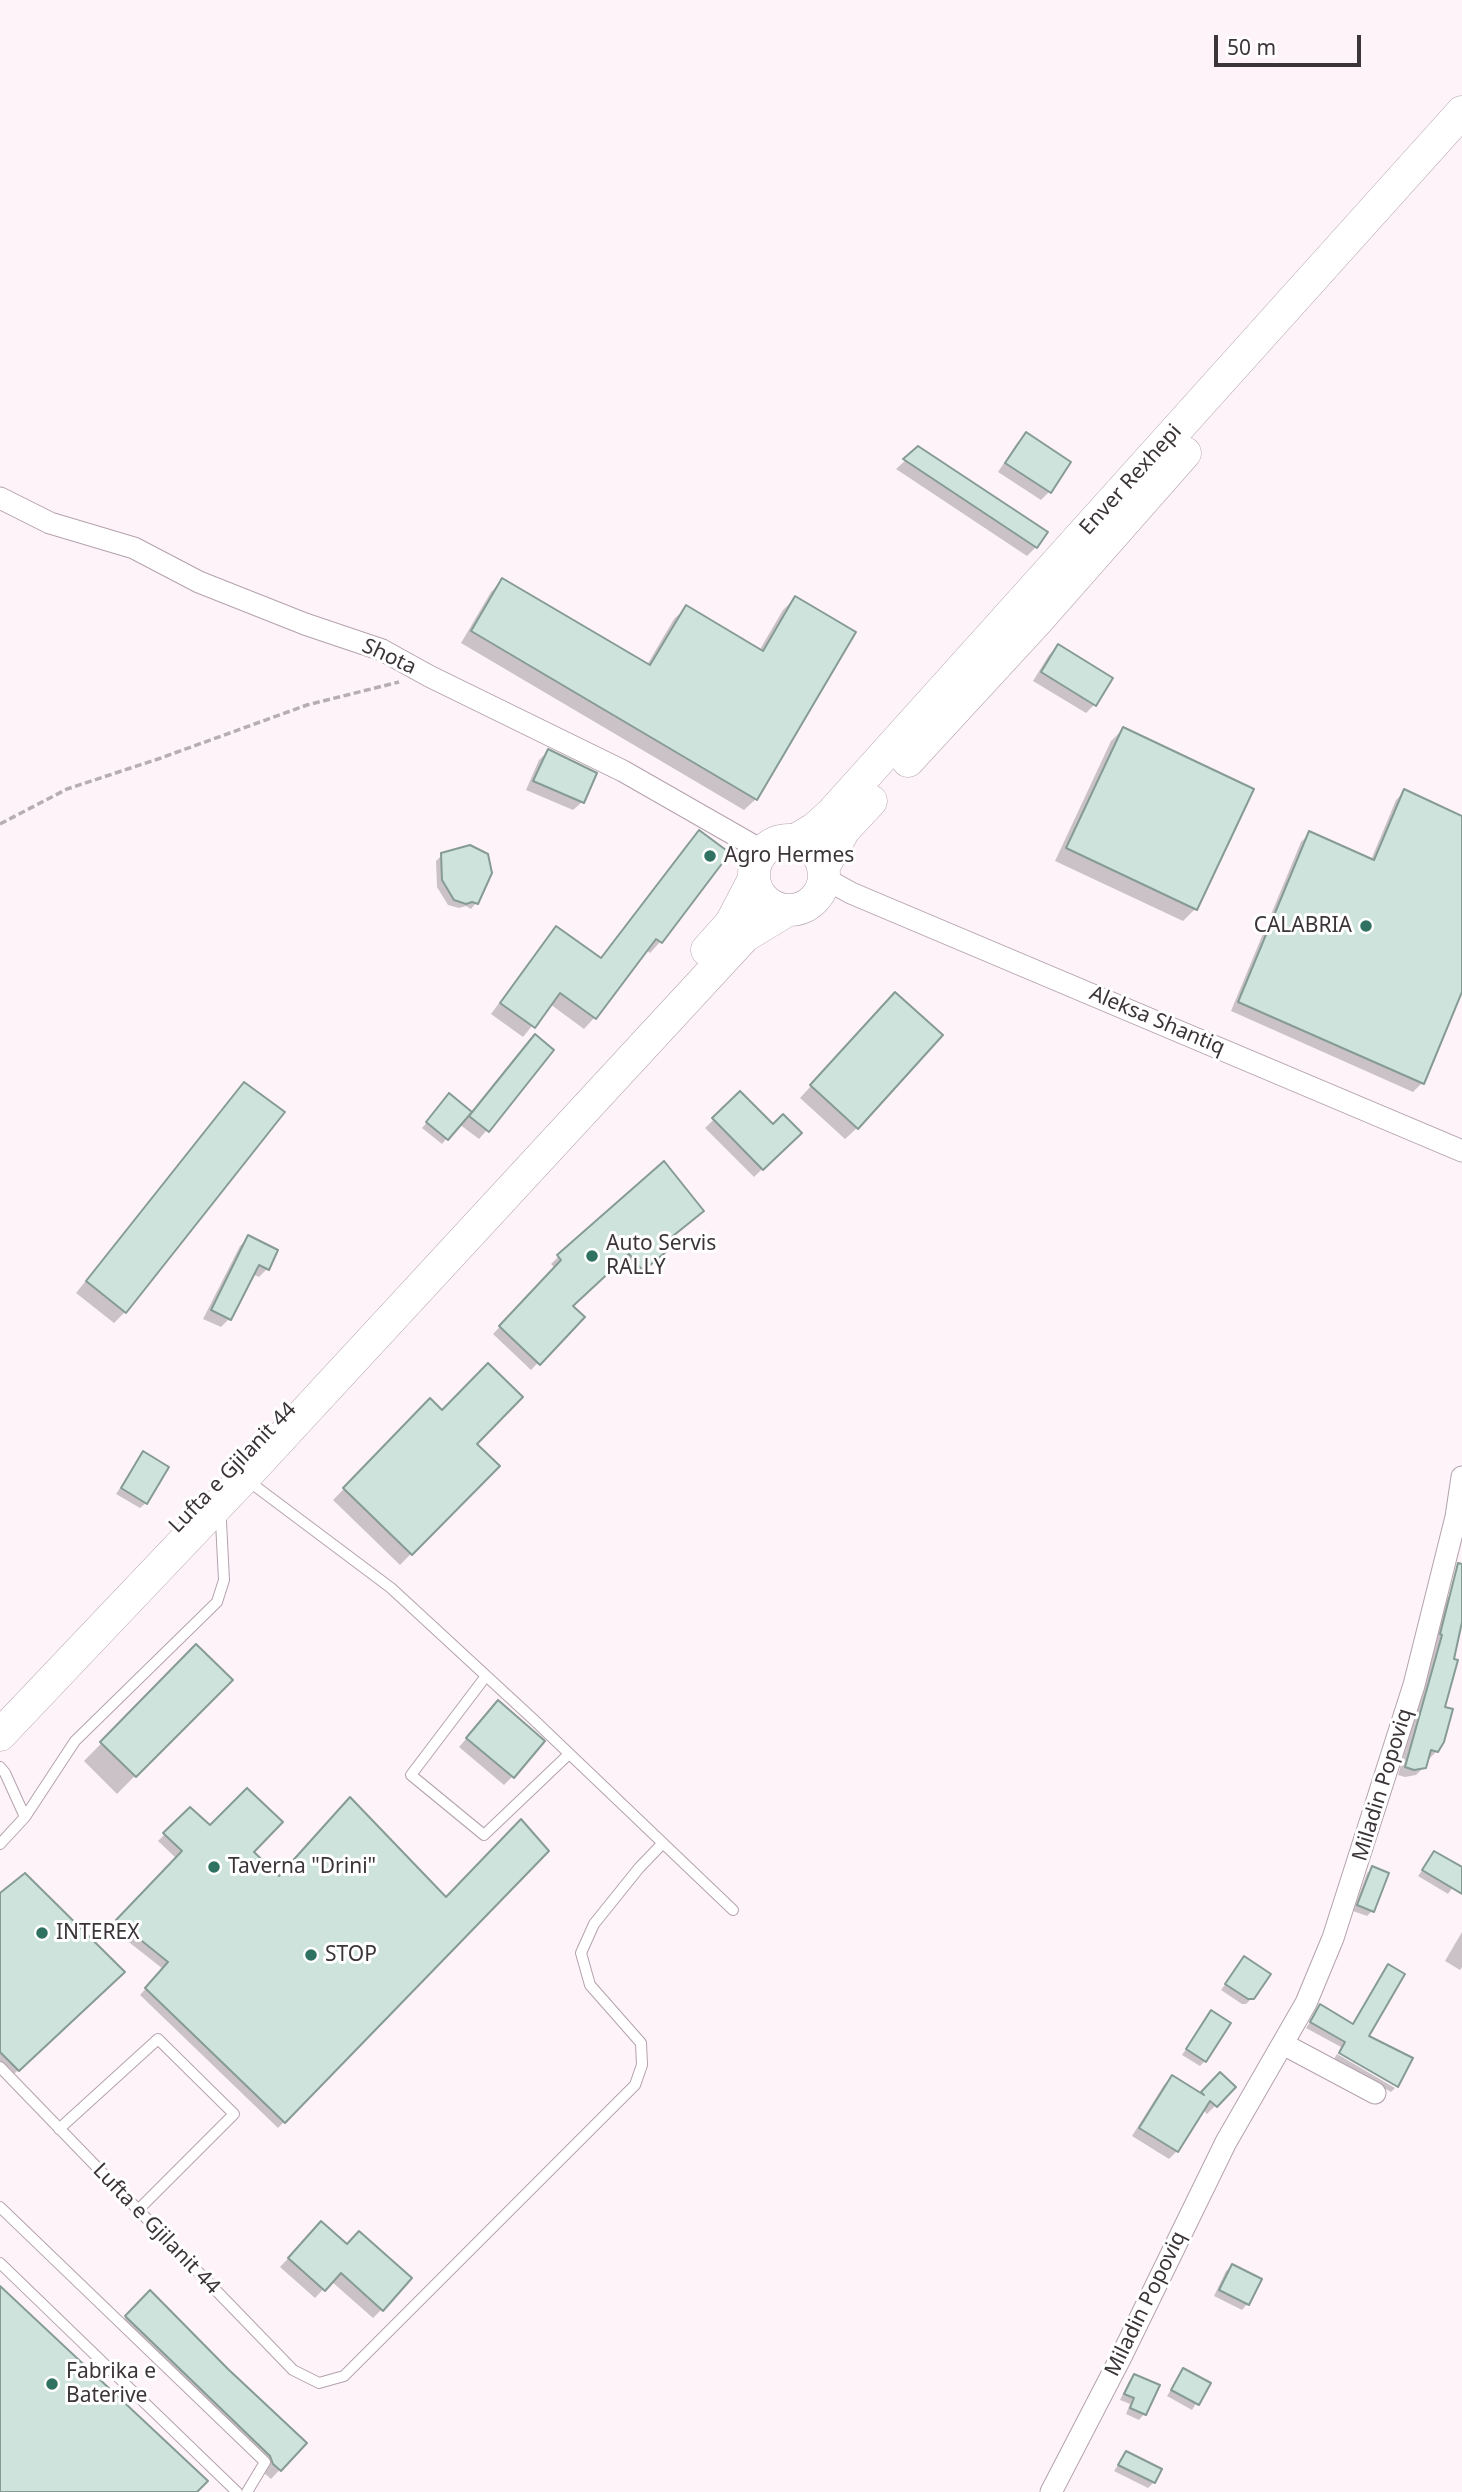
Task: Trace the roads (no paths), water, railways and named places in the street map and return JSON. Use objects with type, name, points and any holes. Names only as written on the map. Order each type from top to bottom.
[{"type":"main road","name":"Enver Rexhepi","points":[[794,841],[831,814],[1462,112]]},
{"type":"main road","points":[[0,1735],[244,1479],[745,936],[788,910],[808,905],[830,882],[844,830],[1038,620],[1462,137]]},
{"type":"main road","points":[[788,910],[769,904],[762,897],[759,865],[781,841],[794,841],[811,848],[818,856],[830,882]]},
{"type":"main road","name":"Lufta e Gjilanit 44","points":[[0,1713],[465,1224],[730,923],[759,865]]},
{"type":"street","name":"Shota","points":[[0,498],[50,523],[134,548],[199,582],[257,606],[382,650],[429,677],[623,771],[759,865]]},
{"type":"street","name":"Aleksa Shantiq","points":[[830,882],[1462,1152]]},
{"type":"street","name":"Miladin Popoviq","points":[[1051,2492],[1121,2357],[1226,2142],[1311,1992],[1333,1938],[1414,1685],[1459,1517],[1462,1477]]},
{"type":"street","points":[[1283,2044],[1375,2093]]},
{"type":"lane","points":[[244,1479],[391,1588],[733,1910]]},
{"type":"lane","points":[[0,1844],[25,1817],[75,1741],[217,1602],[224,1580],[221,1522],[217,1507]]},
{"type":"lane","points":[[486,1676],[411,1775],[484,1835],[569,1754]]},
{"type":"lane","points":[[2,1773],[25,1817]]},
{"type":"lane","name":"Lufta e Gjilanit 44","points":[[0,2067],[293,2370],[319,2383],[344,2376],[635,2085],[642,2065],[641,2043],[590,1985],[581,1953],[594,1924],[663,1843]]},
{"type":"lane","points":[[60,2129],[158,2039],[233,2114],[138,2210]]},
{"type":"lane","points":[[0,2207],[265,2462],[247,2492]]},
{"type":"lane","points":[[0,2263],[237,2492]]},
{"type":"place","name":"Agro Hermes","points":[[710,856]]},
{"type":"place","name":"CALABRIA","points":[[1366,926]]},
{"type":"place","name":"Auto Servis RALLY","points":[[592,1256]]},
{"type":"place","name":"Taverna \"Drini\"","points":[[214,1867]]},
{"type":"place","name":"INTEREX","points":[[42,1933]]},
{"type":"place","name":"STOP","points":[[311,1955]]},
{"type":"place","name":"Fabrika e Baterive","points":[[52,2384]]}]
